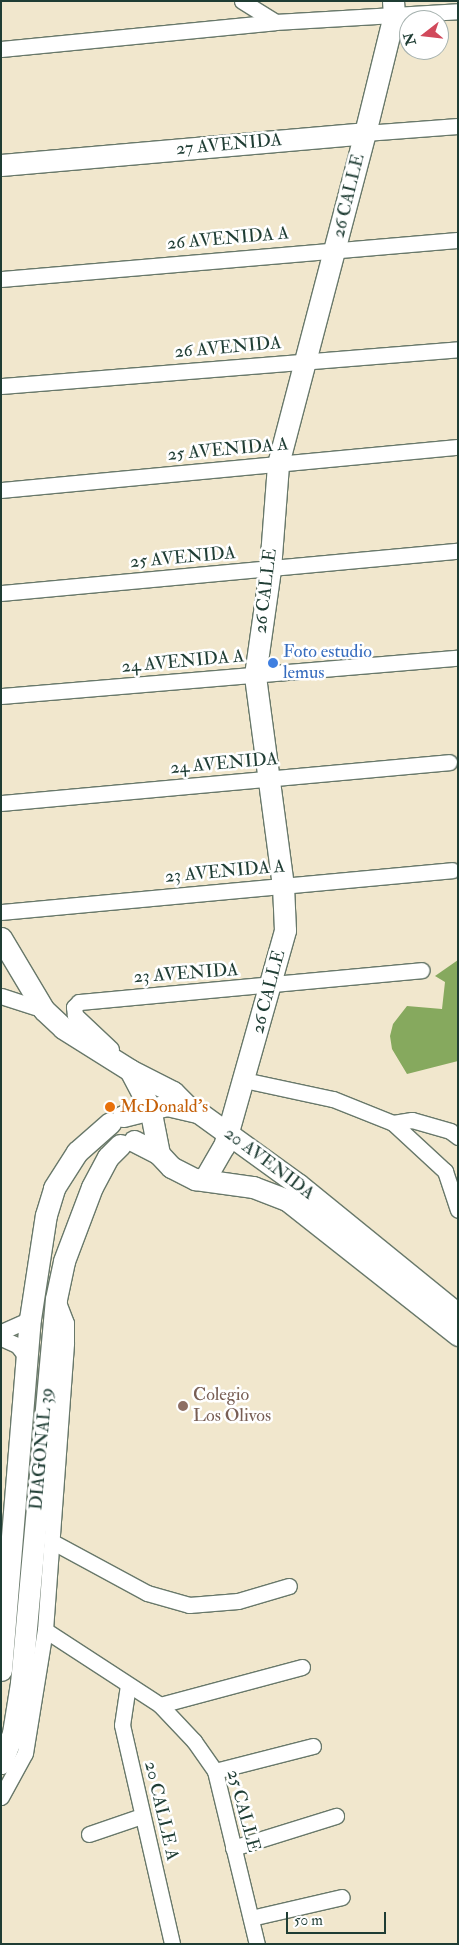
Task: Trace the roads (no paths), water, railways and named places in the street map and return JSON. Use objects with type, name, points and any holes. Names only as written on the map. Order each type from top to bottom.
[{"type":"main road","name":"26 CALLE","points":[[204,1180],[219,1158],[228,1133],[271,986],[285,930],[283,886],[255,675],[270,568],[278,464],[336,248],[394,8]]},
{"type":"main road","name":"27 AVENIDA","points":[[1,165],[365,133]]},
{"type":"main road","points":[[1,938],[44,1010],[63,1028],[130,1070],[173,1092],[192,1110]]},
{"type":"main road","points":[[130,1070],[150,1108],[159,1154]]},
{"type":"main road","name":"20 AVENIDA","points":[[117,1119],[150,1108],[176,1106],[192,1110],[228,1133],[299,1185],[458,1314]]},
{"type":"main road","name":"DIAGONAL 39","points":[[1,1670],[6,1538],[30,1319],[46,1215],[54,1188],[65,1170],[86,1142],[117,1119]]},
{"type":"main road","name":"20 AVENIDA","points":[[127,1143],[159,1154],[178,1172],[204,1180],[252,1187],[287,1200],[458,1335]]},
{"type":"main road","name":"DIAGONAL 39","points":[[1,1763],[14,1733],[21,1683],[56,1298],[64,1261],[92,1188],[108,1157],[127,1143]]},
{"type":"main road","points":[[65,1170],[92,1188]]},
{"type":"main road","points":[[46,1215],[77,1225]]},
{"type":"street","points":[[242,1],[274,22]]},
{"type":"street","points":[[1,49],[394,8],[458,11]]},
{"type":"street","name":"27 AVENIDA","points":[[365,133],[458,126]]},
{"type":"street","name":"26 AVENIDA A","points":[[1,279],[336,248],[458,240]]},
{"type":"street","name":"26 AVENIDA","points":[[1,386],[458,349]]},
{"type":"street","name":"25 AVENIDA A","points":[[1,490],[458,447]]},
{"type":"street","name":"25 AVENIDA","points":[[1,593],[458,551]]},
{"type":"street","name":"24 AVENIDA A","points":[[1,696],[458,658]]},
{"type":"street","name":"24 AVENIDA","points":[[1,803],[450,762]]},
{"type":"street","name":"23 AVENIDA A","points":[[1,912],[452,870]]},
{"type":"street","name":"23 AVENIDA","points":[[130,1070],[122,1059],[75,1015],[74,1007],[82,1001],[271,986],[422,970]]},
{"type":"street","points":[[1,996],[44,1010]]},
{"type":"street","points":[[244,1080],[334,1099],[393,1123],[445,1171],[458,1210]]},
{"type":"street","points":[[393,1123],[412,1120],[450,1131],[458,1137]]},
{"type":"street","points":[[1,1797],[25,1753],[45,1630],[66,1333],[56,1298]]},
{"type":"street","points":[[1,1332],[30,1319]]},
{"type":"street","points":[[1,1338],[17,1345],[27,1358]]},
{"type":"street","points":[[50,1541],[147,1593],[189,1605],[238,1601],[289,1586]]},
{"type":"street","name":"25 CALLE","points":[[45,1630],[160,1705],[194,1741],[215,1771],[257,1944]]},
{"type":"street","points":[[160,1705],[302,1667]]},
{"type":"street","name":"20 CALLE A","points":[[128,1685],[122,1725],[172,1944]]},
{"type":"street","points":[[215,1771],[313,1746]]},
{"type":"street","points":[[89,1834],[142,1816]]},
{"type":"street","points":[[233,1848],[336,1816]]},
{"type":"street","points":[[251,1918],[342,1897]]},
{"type":"place","name":"Foto estudio lemus","points":[[273,663]]},
{"type":"place","name":"McDonald's","points":[[110,1107]]},
{"type":"place","name":"Colegio Los Olivos","points":[[183,1406]]}]
